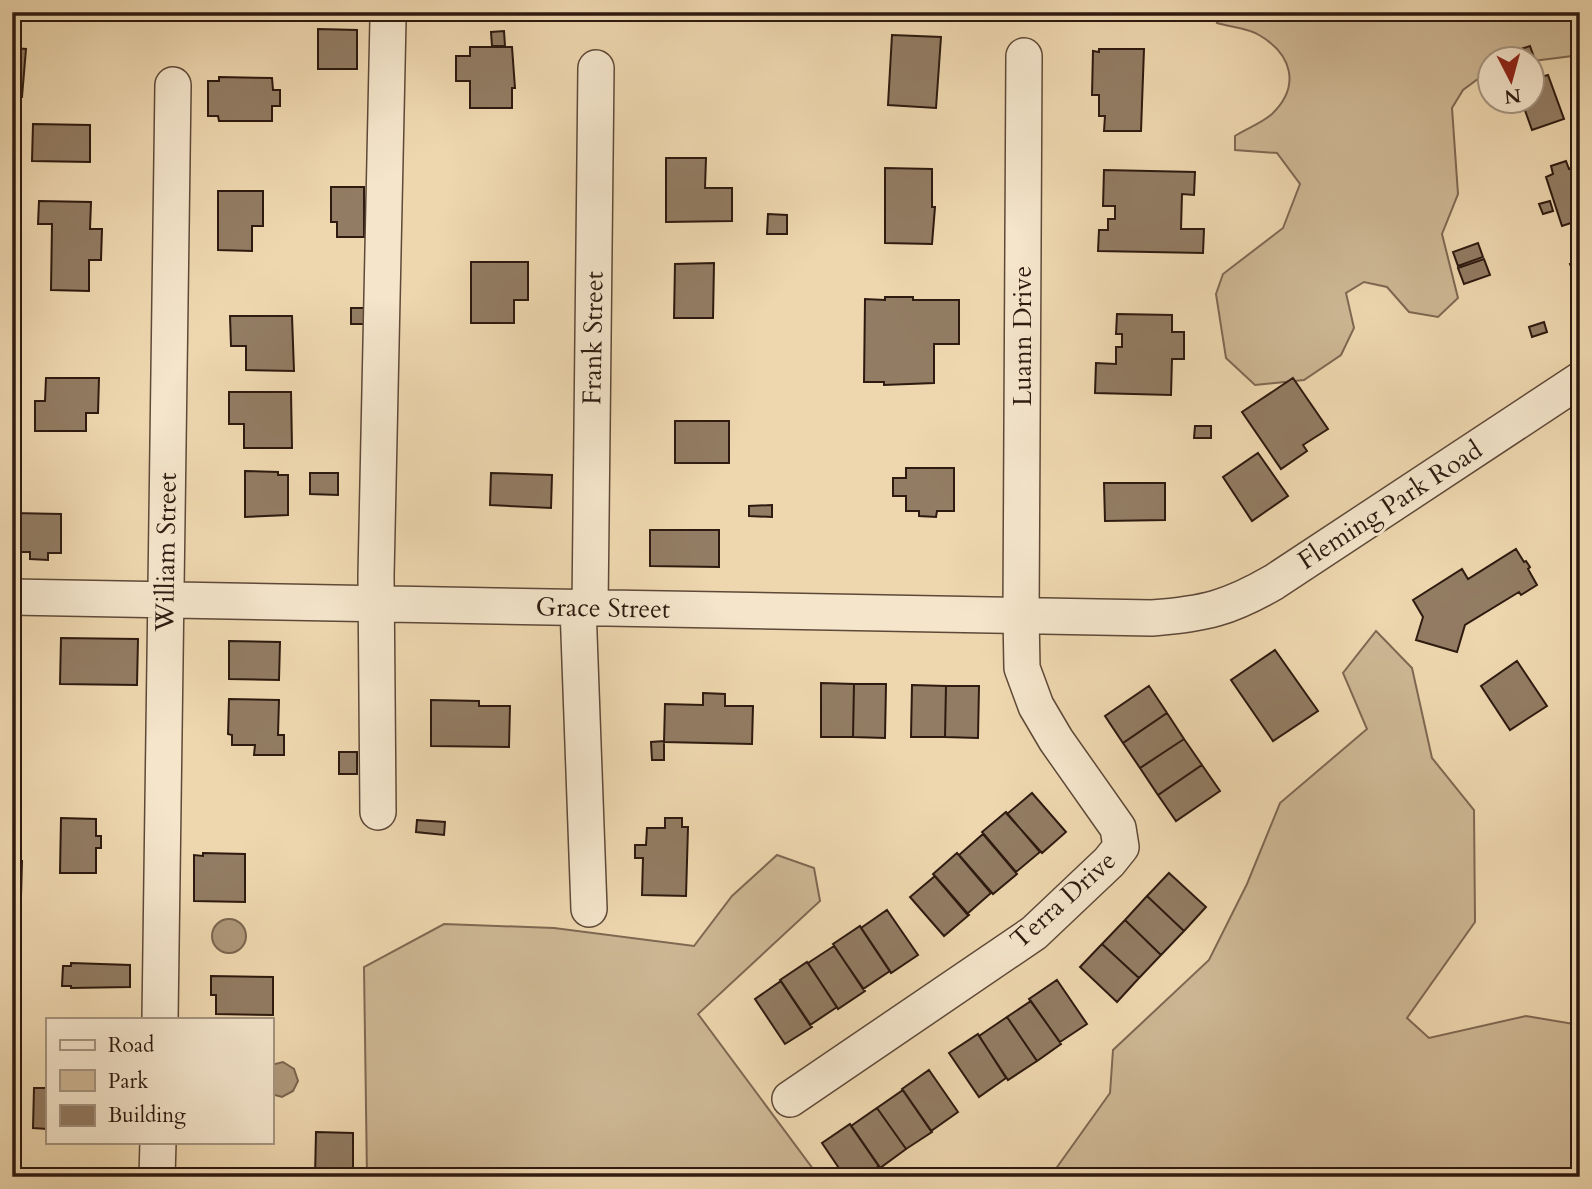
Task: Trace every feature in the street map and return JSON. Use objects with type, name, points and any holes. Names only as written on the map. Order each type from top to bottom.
[{"type":"street","points":[[378,812],[377,604],[388,19]]},
{"type":"street","name":"Luann Drive","points":[[1020,615],[1024,56]]},
{"type":"street","name":"Frank Street","points":[[589,909],[584,608],[596,68]]},
{"type":"street","name":"William Street","points":[[160,1018],[173,85]]},
{"type":"street","name":"Fleming Park Road","points":[[1193,615],[1247,597],[1275,582],[1580,380]]},
{"type":"street","name":"Grace Street","points":[[12,597],[1152,618],[1193,615]]},
{"type":"street","name":"Terra Drive","points":[[790,1100],[1034,933],[1109,862],[1121,847],[1118,828],[1056,740],[1036,706],[1022,668],[1020,615]]},
{"type":"street","points":[[157,1177],[158,1144]]},
{"type":"green space","points":[[1222,12],[1580,12],[1580,55],[1546,59],[1546,46],[1476,46],[1476,80],[1463,90],[1452,108],[1458,194],[1442,234],[1458,298],[1438,317],[1409,312],[1387,287],[1364,282],[1346,293],[1354,328],[1341,355],[1304,380],[1255,385],[1226,358],[1216,294],[1223,274],[1283,228],[1300,184],[1277,153],[1235,150],[1235,136],[1272,114],[1287,93],[1289,71],[1285,61],[1279,51],[1259,35],[1217,23]]},
{"type":"green space","points":[[1376,631],[1412,668],[1432,758],[1474,810],[1475,922],[1407,1018],[1429,1038],[1526,1016],[1580,1025],[1580,1177],[1050,1177],[1110,1093],[1113,1050],[1209,960],[1247,884],[1280,803],[1367,729],[1343,673]]},
{"type":"green space","points":[[777,855],[814,868],[820,901],[698,1014],[819,1177],[367,1177],[364,967],[444,924],[554,928],[694,946],[732,896]]},
{"type":"shaded area","points":[[229,919],[241,924],[246,936],[241,948],[229,953],[217,948],[212,936],[217,924]]},
{"type":"shaded area","points":[[283,1062],[294,1069],[298,1081],[293,1091],[282,1097],[273,1095],[273,1064]]},
{"type":"building","points":[[318,29],[357,30],[357,69],[318,69]]},
{"type":"building","points":[[504,31],[505,46],[492,46],[491,32]]},
{"type":"building","points":[[892,35],[941,37],[936,108],[888,105]]},
{"type":"building","points":[[470,47],[512,47],[515,88],[512,88],[512,108],[470,108],[470,81],[456,81],[456,56],[470,56]]},
{"type":"building","points":[[12,48],[26,49],[22,97],[12,97]]},
{"type":"building","points":[[1099,49],[1144,49],[1141,131],[1104,131],[1105,116],[1099,116],[1099,95],[1092,95],[1093,51],[1099,52]]},
{"type":"building","points":[[1548,75],[1564,119],[1532,130],[1527,116],[1546,116]]},
{"type":"building","points":[[219,77],[272,78],[273,90],[280,90],[280,106],[272,106],[272,121],[219,121],[218,116],[208,116],[208,81],[219,81]]},
{"type":"building","points":[[33,124],[90,125],[90,162],[32,161]]},
{"type":"building","points":[[666,158],[706,158],[705,188],[732,188],[732,221],[666,222]]},
{"type":"building","points":[[1566,161],[1569,169],[1580,165],[1580,220],[1562,226],[1546,177],[1553,174],[1551,166]]},
{"type":"building","points":[[885,168],[932,169],[932,207],[935,207],[932,244],[885,243]]},
{"type":"building","points":[[1104,170],[1195,172],[1194,195],[1182,194],[1181,229],[1204,229],[1203,253],[1098,251],[1099,230],[1108,230],[1108,219],[1115,219],[1115,206],[1103,206]]},
{"type":"building","points":[[331,187],[364,187],[364,237],[337,237],[337,222],[331,222]]},
{"type":"building","points":[[218,191],[263,191],[263,226],[252,226],[252,251],[218,250]]},
{"type":"building","points":[[39,201],[91,202],[90,229],[102,229],[101,260],[89,260],[89,291],[51,290],[52,224],[38,224]]},
{"type":"building","points":[[1550,201],[1553,211],[1543,214],[1539,204]]},
{"type":"building","points":[[768,214],[787,215],[787,234],[767,234]]},
{"type":"building","points":[[1478,243],[1483,257],[1458,266],[1453,252]]},
{"type":"building","points":[[1484,259],[1490,275],[1464,284],[1458,268]]},
{"type":"building","points":[[1580,261],[1580,291],[1570,264]]},
{"type":"building","points":[[471,262],[528,262],[528,300],[514,300],[514,323],[471,323]]},
{"type":"building","points":[[714,263],[713,318],[674,318],[675,264]]},
{"type":"building","points":[[885,297],[959,300],[959,344],[934,344],[934,383],[884,385],[884,382],[864,382],[865,299],[885,300]]},
{"type":"building","points":[[351,308],[365,308],[365,324],[351,324]]},
{"type":"building","points":[[1117,314],[1172,315],[1172,332],[1184,332],[1184,359],[1172,359],[1171,395],[1095,393],[1096,363],[1116,364],[1116,347],[1122,347],[1122,334],[1116,334]]},
{"type":"building","points":[[230,316],[292,316],[294,371],[246,370],[246,346],[231,346]]},
{"type":"building","points":[[1544,322],[1547,332],[1532,337],[1529,327]]},
{"type":"building","points":[[46,378],[99,378],[98,413],[86,413],[86,431],[35,431],[35,401],[45,401]]},
{"type":"building","points":[[1293,378],[1328,429],[1303,445],[1307,451],[1281,469],[1242,412]]},
{"type":"building","points":[[229,392],[291,392],[292,448],[244,448],[244,424],[229,424]]},
{"type":"building","points":[[675,421],[729,421],[729,463],[675,463]]},
{"type":"building","points":[[1195,426],[1211,426],[1211,438],[1194,438]]},
{"type":"building","points":[[1258,453],[1288,496],[1252,521],[1223,477]]},
{"type":"building","points":[[906,468],[954,468],[954,511],[937,511],[936,517],[919,516],[919,511],[906,511],[906,496],[893,496],[893,478],[906,478]]},
{"type":"building","points":[[245,471],[288,475],[288,515],[245,517]]},
{"type":"building","points":[[310,473],[338,473],[338,495],[310,494]]},
{"type":"building","points":[[491,473],[552,475],[551,508],[490,505]]},
{"type":"building","points":[[1104,483],[1165,483],[1165,520],[1105,521]]},
{"type":"building","points":[[772,505],[772,517],[749,516],[749,506]]},
{"type":"building","points":[[12,513],[61,514],[61,553],[48,553],[48,560],[30,559],[30,552],[18,552],[18,545],[12,544]]},
{"type":"building","points":[[650,530],[719,530],[719,567],[650,566]]},
{"type":"building","points":[[1516,549],[1530,567],[1528,569],[1537,585],[1521,595],[1519,592],[1465,625],[1457,652],[1416,640],[1423,617],[1413,600],[1462,569],[1468,579]]},
{"type":"building","points":[[61,638],[138,639],[137,685],[60,684]]},
{"type":"building","points":[[229,641],[280,642],[279,680],[229,679]]},
{"type":"building","points":[[1275,650],[1318,711],[1273,741],[1231,680]]},
{"type":"building","points":[[1517,661],[1547,706],[1510,730],[1481,686]]},
{"type":"building","points":[[821,683],[854,684],[853,737],[821,737]]},
{"type":"building","points":[[854,684],[886,684],[885,738],[853,737]]},
{"type":"building","points":[[912,685],[946,686],[945,737],[911,737]]},
{"type":"building","points":[[946,686],[979,686],[978,738],[945,737]]},
{"type":"building","points":[[1149,686],[1167,713],[1123,743],[1105,716]]},
{"type":"building","points":[[703,693],[725,694],[725,706],[753,706],[752,744],[664,742],[665,704],[703,705]]},
{"type":"building","points":[[229,699],[279,700],[278,735],[284,735],[284,755],[254,755],[255,745],[232,745],[232,735],[228,734]]},
{"type":"building","points":[[431,700],[479,701],[479,706],[510,706],[509,747],[431,746]]},
{"type":"building","points":[[1167,713],[1184,739],[1140,768],[1123,743]]},
{"type":"building","points":[[1184,739],[1202,765],[1158,795],[1140,768]]},
{"type":"building","points":[[664,741],[664,760],[652,760],[651,742]]},
{"type":"building","points":[[339,752],[357,752],[357,774],[339,774]]},
{"type":"building","points":[[1202,765],[1220,791],[1176,821],[1158,795]]},
{"type":"building","points":[[1032,793],[1066,832],[1042,853],[1007,814]]},
{"type":"building","points":[[1006,812],[1040,852],[1016,872],[982,832]]},
{"type":"building","points":[[61,818],[96,819],[96,836],[101,836],[101,848],[96,848],[96,873],[60,873]]},
{"type":"building","points":[[665,818],[682,818],[682,827],[688,827],[686,896],[642,895],[643,858],[635,858],[635,845],[646,845],[647,828],[665,828]]},
{"type":"building","points":[[417,820],[445,822],[444,835],[416,832]]},
{"type":"building","points":[[983,834],[1017,874],[993,894],[959,855]]},
{"type":"building","points":[[203,853],[245,854],[245,902],[194,901],[194,855],[203,856]]},
{"type":"building","points":[[957,853],[991,893],[967,914],[933,874]]},
{"type":"building","points":[[12,861],[22,861],[21,897],[12,896]]},
{"type":"building","points":[[1169,873],[1206,907],[1184,931],[1147,896]]},
{"type":"building","points":[[935,876],[969,915],[944,936],[910,897]]},
{"type":"building","points":[[1147,896],[1184,931],[1161,955],[1125,920]]},
{"type":"building","points":[[887,910],[918,955],[891,973],[861,928]]},
{"type":"building","points":[[1125,920],[1161,955],[1139,978],[1102,944]]},
{"type":"building","points":[[860,926],[890,971],[863,989],[833,944]]},
{"type":"building","points":[[1102,944],[1139,978],[1117,1002],[1080,967]]},
{"type":"building","points":[[834,946],[865,991],[838,1009],[808,963]]},
{"type":"building","points":[[807,962],[837,1007],[810,1025],[780,980]]},
{"type":"building","points":[[71,963],[130,965],[130,987],[62,986],[63,966],[71,966]]},
{"type":"building","points":[[211,976],[273,977],[273,1015],[216,1014],[216,995],[211,995]]},
{"type":"building","points":[[1057,980],[1087,1024],[1060,1042],[1029,999]]},
{"type":"building","points":[[781,981],[812,1027],[785,1044],[755,999]]},
{"type":"building","points":[[1031,1001],[1061,1044],[1037,1061],[1007,1017]]},
{"type":"building","points":[[1007,1017],[1037,1061],[1008,1080],[979,1036]]},
{"type":"building","points":[[978,1034],[1006,1078],[979,1097],[949,1053]]},
{"type":"building","points":[[929,1070],[958,1112],[931,1131],[902,1089]]},
{"type":"building","points":[[34,1088],[46,1088],[46,1129],[33,1128]]},
{"type":"building","points":[[903,1090],[932,1132],[906,1149],[877,1108]]},
{"type":"building","points":[[877,1108],[906,1149],[880,1168],[851,1126]]},
{"type":"building","points":[[850,1124],[879,1166],[863,1177],[845,1177],[822,1143]]},
{"type":"building","points":[[316,1132],[353,1133],[353,1177],[315,1177]]}]
